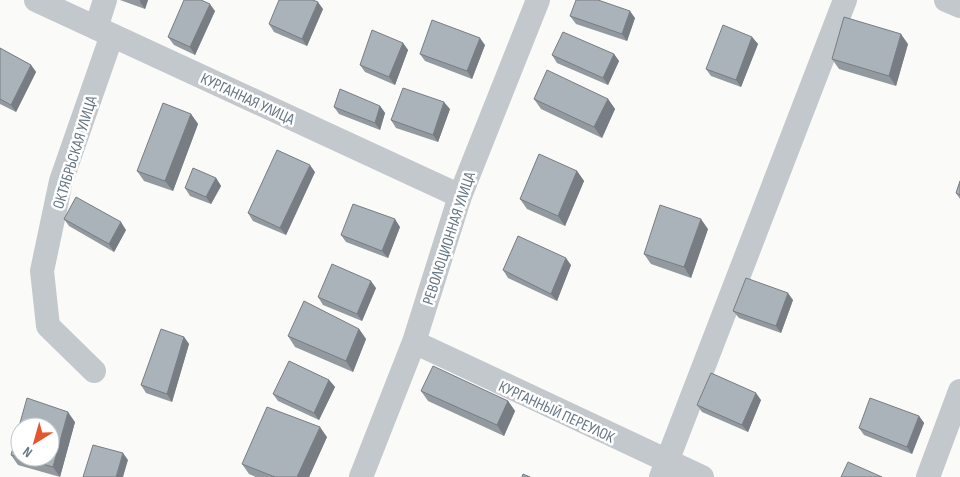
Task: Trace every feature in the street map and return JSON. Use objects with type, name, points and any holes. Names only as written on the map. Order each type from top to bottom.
[{"type":"street","name":"КУРГАННАЯ УЛИЦА","points":[[36,0],[460,196]]},
{"type":"street","name":"ОКТЯБРЬСКАЯ УЛИЦА","points":[[94,370],[48,326],[42,271],[61,180],[104,32],[105,0]]},
{"type":"street","name":"РЕВОЛЮЦИОННАЯ УЛИЦА","points":[[361,477],[414,342],[460,196],[538,0]]},
{"type":"street","points":[[664,470],[845,0]]},
{"type":"street","points":[[946,0],[960,6]]},
{"type":"street","name":"КУРГАННЫЙ ПЕРЕУЛОК","points":[[414,342],[664,470],[702,477]]},
{"type":"street","points":[[928,477],[960,391]]},
{"type":"building","points":[[184,0],[201,0],[210,4],[190,47],[168,37]]},
{"type":"building","points":[[279,0],[313,0],[318,2],[302,39],[269,24]]},
{"type":"building","points":[[576,0],[598,0],[630,11],[622,34],[570,16]]},
{"type":"building","points":[[844,17],[901,34],[889,76],[832,59]]},
{"type":"building","points":[[432,20],[480,38],[467,71],[420,54]]},
{"type":"building","points":[[723,25],[752,37],[736,80],[706,69]]},
{"type":"building","points":[[372,30],[403,43],[389,77],[360,65]]},
{"type":"building","points":[[563,32],[614,54],[603,78],[552,55]]},
{"type":"building","points":[[0,48],[31,65],[11,105],[0,99]]},
{"type":"building","points":[[547,70],[608,99],[594,127],[534,99]]},
{"type":"building","points":[[403,88],[444,102],[433,135],[391,120]]},
{"type":"building","points":[[340,89],[380,106],[375,123],[334,107]]},
{"type":"building","points":[[163,103],[191,114],[165,181],[137,171]]},
{"type":"building","points":[[277,150],[310,165],[280,228],[248,213]]},
{"type":"building","points":[[539,154],[577,171],[558,216],[520,199]]},
{"type":"building","points":[[193,168],[216,178],[206,197],[185,188]]},
{"type":"building","points":[[960,181],[960,195],[956,193]]},
{"type":"building","points":[[76,197],[121,222],[109,244],[64,219]]},
{"type":"building","points":[[353,204],[395,219],[382,251],[341,235]]},
{"type":"building","points":[[660,205],[701,219],[684,267],[644,254]]},
{"type":"building","points":[[518,236],[566,258],[551,294],[503,270]]},
{"type":"building","points":[[332,264],[371,281],[357,314],[318,297]]},
{"type":"building","points":[[746,278],[788,293],[776,326],[733,311]]},
{"type":"building","points":[[304,301],[359,329],[346,361],[288,336]]},
{"type":"building","points":[[161,329],[184,337],[167,394],[141,385]]},
{"type":"building","points":[[289,361],[329,380],[314,413],[273,394]]},
{"type":"building","points":[[433,366],[508,401],[497,425],[421,391]]},
{"type":"building","points":[[711,373],[756,393],[742,425],[697,405]]},
{"type":"building","points":[[27,398],[68,412],[60,441],[60,417],[22,417]]},
{"type":"building","points":[[870,398],[919,416],[907,447],[859,428]]},
{"type":"building","points":[[267,407],[320,427],[297,477],[275,477],[242,464]]},
{"type":"building","points":[[93,445],[123,453],[116,477],[83,477]]},
{"type":"building","points":[[848,462],[882,477],[841,477]]}]
